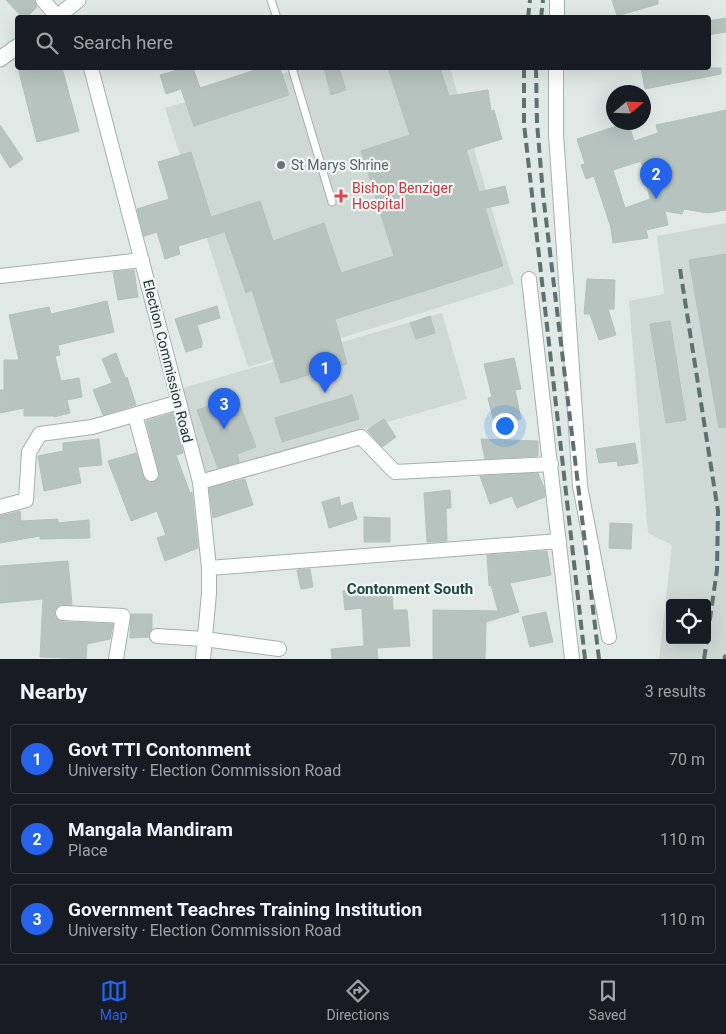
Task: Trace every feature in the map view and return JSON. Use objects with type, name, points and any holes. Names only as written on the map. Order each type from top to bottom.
[{"type":"main road","points":[[59,15],[78,0]]},
{"type":"main road","points":[[0,59],[15,48]]},
{"type":"street","points":[[43,0],[55,15]]},
{"type":"street","points":[[556,15],[557,0]]},
{"type":"street","name":"Election Commission Road","points":[[92,70],[200,482],[209,568],[209,592],[202,659]]},
{"type":"street","points":[[556,70],[556,134],[580,486],[609,637]]},
{"type":"street","points":[[0,276],[142,260]]},
{"type":"street","points":[[529,279],[572,659]]},
{"type":"street","points":[[0,507],[26,500],[28,452],[40,434],[92,428],[179,402]]},
{"type":"street","points":[[135,415],[151,474]]},
{"type":"street","points":[[200,482],[360,436],[395,472],[551,464]]},
{"type":"street","points":[[209,568],[559,541]]},
{"type":"street","points":[[63,613],[123,616],[116,659]]},
{"type":"street","points":[[157,636],[204,639],[279,649]]},
{"type":"lane","points":[[272,0],[276,15]]},
{"type":"lane","points":[[293,70],[332,202]]},
{"type":"shaded area","name":"Bishop Benziger Hospital","points":[[295,70],[451,70],[514,284],[248,367],[165,108]]},
{"type":"shaded area","points":[[726,223],[726,659],[659,659],[672,545],[648,533],[629,301],[664,294],[657,236]]},
{"type":"shaded area","points":[[442,313],[467,399],[204,475],[183,388]]},
{"type":"building","points":[[6,0],[34,0],[37,7],[29,15],[20,15]]},
{"type":"building","points":[[612,0],[658,0],[658,4],[617,15]]},
{"type":"building","points":[[726,18],[726,32],[711,34],[711,20]]},
{"type":"building","points":[[711,68],[721,68],[721,74],[651,88],[651,85],[644,85],[641,70],[711,70]]},
{"type":"building","points":[[19,70],[63,70],[79,131],[37,142]]},
{"type":"building","points":[[177,70],[194,70],[200,88],[255,70],[281,70],[289,95],[194,126],[181,89],[166,94],[160,75]]},
{"type":"building","points":[[325,70],[340,70],[346,90],[331,95]]},
{"type":"building","points":[[389,70],[441,70],[449,96],[488,90],[491,111],[494,110],[502,139],[466,150],[479,192],[505,186],[509,203],[485,208],[503,266],[335,319],[347,364],[281,383],[252,290],[246,293],[225,232],[178,246],[180,254],[165,259],[157,232],[144,236],[137,209],[169,199],[158,162],[191,152],[211,217],[260,201],[273,241],[324,223],[341,273],[394,256],[361,151],[410,135]]},
{"type":"building","points":[[726,110],[726,210],[708,213],[684,209],[682,214],[665,211],[668,225],[646,230],[648,238],[613,243],[611,228],[594,176],[586,179],[581,165],[585,164],[577,139],[606,130],[631,130],[634,141],[658,133],[656,125]],"holes":[[[641,161],[650,199],[625,208],[613,170]]]},
{"type":"building","points":[[0,125],[23,159],[10,168],[0,152]]},
{"type":"building","points":[[726,254],[726,427],[719,428],[689,260]]},
{"type":"building","points":[[134,270],[138,297],[118,300],[113,272]]},
{"type":"building","points":[[587,279],[615,280],[614,309],[608,309],[616,335],[599,340],[590,314],[584,314]]},
{"type":"building","points":[[107,301],[114,332],[58,345],[60,355],[55,356],[61,381],[79,378],[82,397],[67,400],[70,413],[54,417],[24,416],[24,408],[0,413],[0,390],[4,390],[4,360],[19,360],[9,315],[49,307],[51,314]]},
{"type":"building","points":[[217,306],[220,318],[197,325],[202,347],[186,352],[175,319]]},
{"type":"building","points":[[430,316],[435,333],[416,339],[410,323]]},
{"type":"building","points":[[670,321],[686,420],[666,423],[650,324]]},
{"type":"building","points":[[116,353],[125,378],[127,377],[136,405],[103,415],[93,390],[112,383],[102,359]]},
{"type":"building","points":[[514,358],[521,389],[515,390],[521,419],[495,426],[488,398],[492,397],[484,364]]},
{"type":"building","points":[[352,395],[359,419],[282,442],[275,418]]},
{"type":"building","points":[[237,397],[256,447],[237,454],[239,462],[218,468],[197,410]]},
{"type":"building","points":[[173,413],[183,453],[176,455],[190,493],[192,492],[198,548],[165,561],[157,538],[166,535],[157,511],[131,521],[108,461],[136,453],[145,480],[149,483],[157,480],[159,472],[146,421]]},
{"type":"building","points":[[384,419],[396,437],[382,447],[367,430]]},
{"type":"building","points":[[99,439],[102,465],[78,467],[81,483],[44,491],[38,456],[63,451],[63,443]]},
{"type":"building","points":[[481,439],[538,441],[538,456],[485,459]]},
{"type":"building","points":[[635,443],[638,463],[618,466],[617,461],[599,463],[596,449]]},
{"type":"building","points":[[538,473],[544,488],[545,497],[517,508],[512,496],[490,504],[480,476]]},
{"type":"building","points":[[245,479],[253,505],[213,518],[209,488]]},
{"type":"building","points":[[450,490],[451,508],[446,508],[447,541],[427,542],[424,493]]},
{"type":"building","points":[[339,497],[341,506],[352,502],[357,519],[329,528],[322,502]]},
{"type":"building","points":[[20,511],[21,521],[58,519],[58,523],[89,520],[90,538],[40,539],[40,536],[0,543],[0,516]]},
{"type":"building","points":[[364,517],[390,518],[390,542],[364,542]]},
{"type":"building","points":[[610,523],[632,524],[631,549],[609,548]]},
{"type":"building","points":[[547,551],[551,575],[510,583],[519,612],[486,622],[485,659],[433,659],[433,610],[498,611],[491,585],[489,586],[487,555]]},
{"type":"building","points":[[68,561],[72,605],[59,605],[54,612],[55,617],[63,622],[113,624],[110,639],[87,644],[86,659],[40,657],[43,599],[0,603],[0,566]]},
{"type":"building","points":[[310,569],[313,587],[301,589],[297,570]]},
{"type":"building","points":[[392,587],[393,610],[407,610],[410,646],[377,648],[378,659],[332,659],[331,649],[364,646],[362,608],[345,610],[343,591]]},
{"type":"building","points":[[546,612],[553,642],[530,647],[522,617]]},
{"type":"building","points":[[131,614],[152,614],[152,629],[149,637],[130,638]]},
{"type":"railway","points":[[528,15],[530,0]]},
{"type":"railway","points":[[541,15],[543,0]]},
{"type":"railway","points":[[524,70],[524,124],[585,659]]},
{"type":"railway","points":[[536,70],[537,123],[543,194],[599,659]]},
{"type":"railway","points":[[680,269],[718,511],[717,570],[711,611]]},
{"type":"railway","points":[[704,659],[706,644]]},
{"type":"railway","points":[[724,659],[726,655]]},
{"type":"place","name":"St Marys Shrine","points":[[281,165]]},
{"type":"place","name":"Bishop Benziger Hospital","points":[[341,196]]},
{"type":"place","name":"Mangala Mandiram","points":[[656,199]]},
{"type":"place","name":"Govt TTI Contonment","points":[[325,393]]},
{"type":"place","name":"Government Teachres Training Institution","points":[[224,429]]},
{"type":"district","name":"Contonment South","points":[[410,589]]}]
